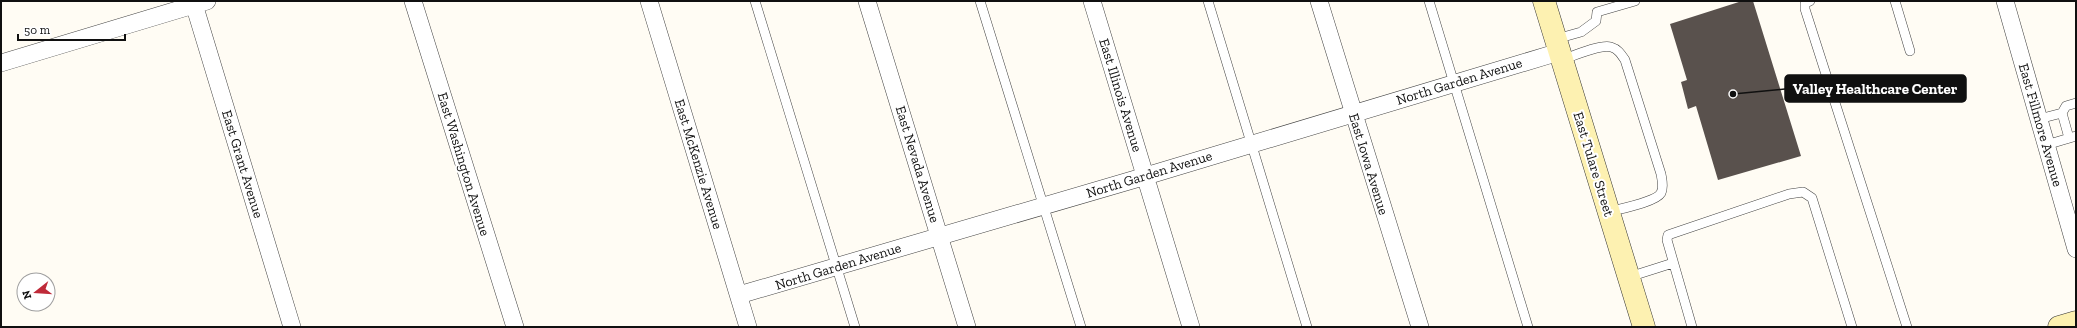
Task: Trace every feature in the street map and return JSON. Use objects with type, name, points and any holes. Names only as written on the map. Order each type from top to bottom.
[{"type":"main road","name":"East Tulare Street","points":[[1544,1],[1644,327]]},
{"type":"main road","points":[[2059,327],[2076,322]]},
{"type":"street","name":"East Washington Avenue","points":[[413,1],[515,327]]},
{"type":"street","name":"East McKenzie Avenue","points":[[649,1],[748,327]]},
{"type":"street","name":"East Nevada Avenue","points":[[867,1],[967,327]]},
{"type":"street","name":"East Illinois Avenue","points":[[1092,1],[1191,327]]},
{"type":"street","name":"East Iowa Avenue","points":[[1319,1],[1420,327]]},
{"type":"street","name":"East Fillmore Avenue","points":[[2005,1],[2046,145],[2073,230],[2076,249]]},
{"type":"street","points":[[1,63],[198,2]]},
{"type":"street","name":"East Grant Avenue","points":[[198,2],[292,327]]},
{"type":"street","name":"North Garden Avenue","points":[[738,295],[1146,176],[1353,112],[1454,84],[1559,50]]},
{"type":"lane","points":[[755,1],[855,327]]},
{"type":"lane","points":[[980,1],[1045,205],[1081,327]]},
{"type":"lane","points":[[1208,1],[1253,143],[1307,327]]},
{"type":"lane","points":[[1429,1],[1528,327]]},
{"type":"lane","points":[[1559,50],[1589,28],[1596,21],[1597,12],[1635,1]]},
{"type":"lane","points":[[1810,1],[1805,3],[1805,8],[1907,327]]},
{"type":"lane","points":[[1895,1],[1910,51]]},
{"type":"lane","points":[[1559,50],[1610,47],[1618,50],[1625,60],[1661,174],[1662,185],[1660,194],[1654,199],[1608,212]]},
{"type":"lane","points":[[2039,119],[2062,112],[2066,106],[2076,103]]},
{"type":"lane","points":[[2046,145],[2073,137],[2062,112]]},
{"type":"lane","points":[[1692,327],[1667,240],[1668,235],[1789,194],[1803,192],[1812,198],[1851,327]]},
{"type":"lane","points":[[1628,277],[1673,263]]},
{"type":"building","points":[[1742,1],[1753,1],[1801,156],[1718,180],[1696,106],[1688,109],[1681,82],[1687,80],[1670,24]]},
{"type":"place","name":"Valley Healthcare Center","points":[[1733,94]]}]
